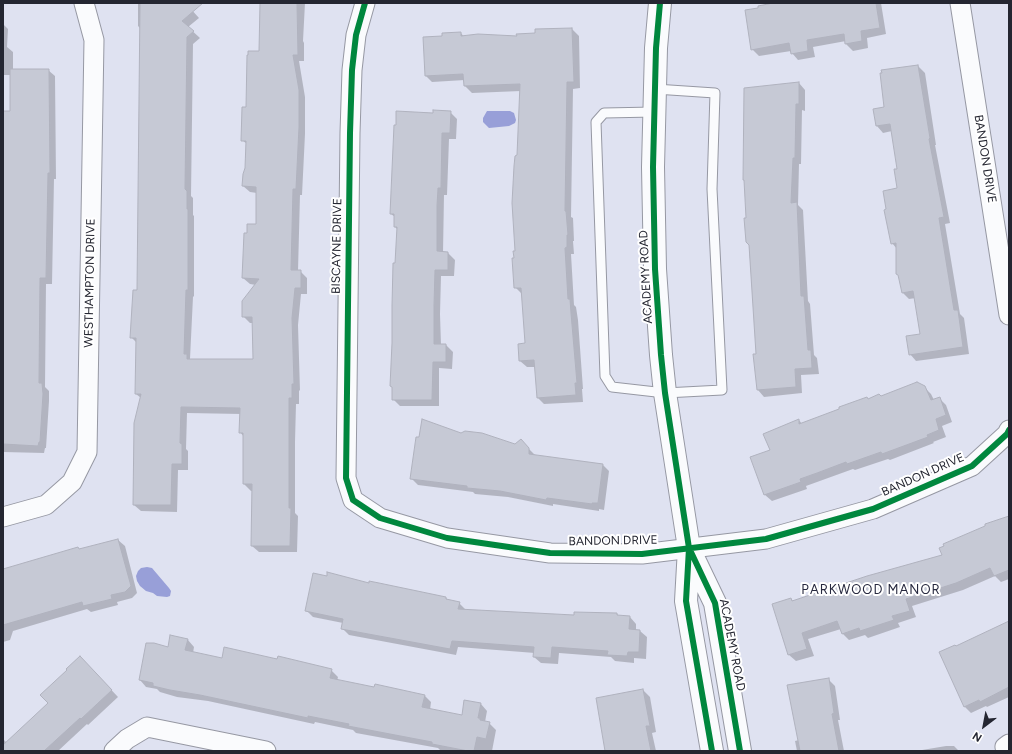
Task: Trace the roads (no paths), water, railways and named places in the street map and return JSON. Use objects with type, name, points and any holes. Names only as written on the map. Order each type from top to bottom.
[{"type":"main road","name":"ACADEMY ROAD","points":[[660,3],[656,48],[654,112],[653,167],[655,269],[665,393],[689,548],[686,601],[712,751]]},
{"type":"main road","name":"ACADEMY ROAD","points":[[689,548],[715,603],[740,751]]},
{"type":"street","name":"WESTHAMPTON DRIVE","points":[[3,517],[46,505],[72,482],[87,452],[94,40],[84,3]]},
{"type":"street","name":"BISCAYNE DRIVE","points":[[350,490],[346,478],[348,257],[352,70],[356,35],[365,3]]},
{"type":"street","name":"BANDON DRIVE","points":[[960,3],[1009,314]]},
{"type":"street","name":"BANDON DRIVE","points":[[350,490],[354,500],[380,518],[447,538],[550,553],[642,554],[766,539],[874,509],[972,466],[1007,434],[1009,430]]},
{"type":"street","points":[[114,751],[127,739],[147,727],[266,751]]},
{"type":"lane","points":[[654,112],[604,113],[596,122],[605,376],[612,387],[665,393],[722,390],[712,189],[715,93],[655,89]]},
{"type":"water","points":[[487,111],[510,111],[514,113],[516,120],[515,123],[509,126],[489,128],[483,122],[483,118]]},
{"type":"water","points":[[141,568],[152,568],[169,588],[171,591],[170,596],[157,596],[146,591],[140,586],[136,576]]},
{"type":"district","name":"PARKWOOD MANOR","points":[[871,590]]}]
